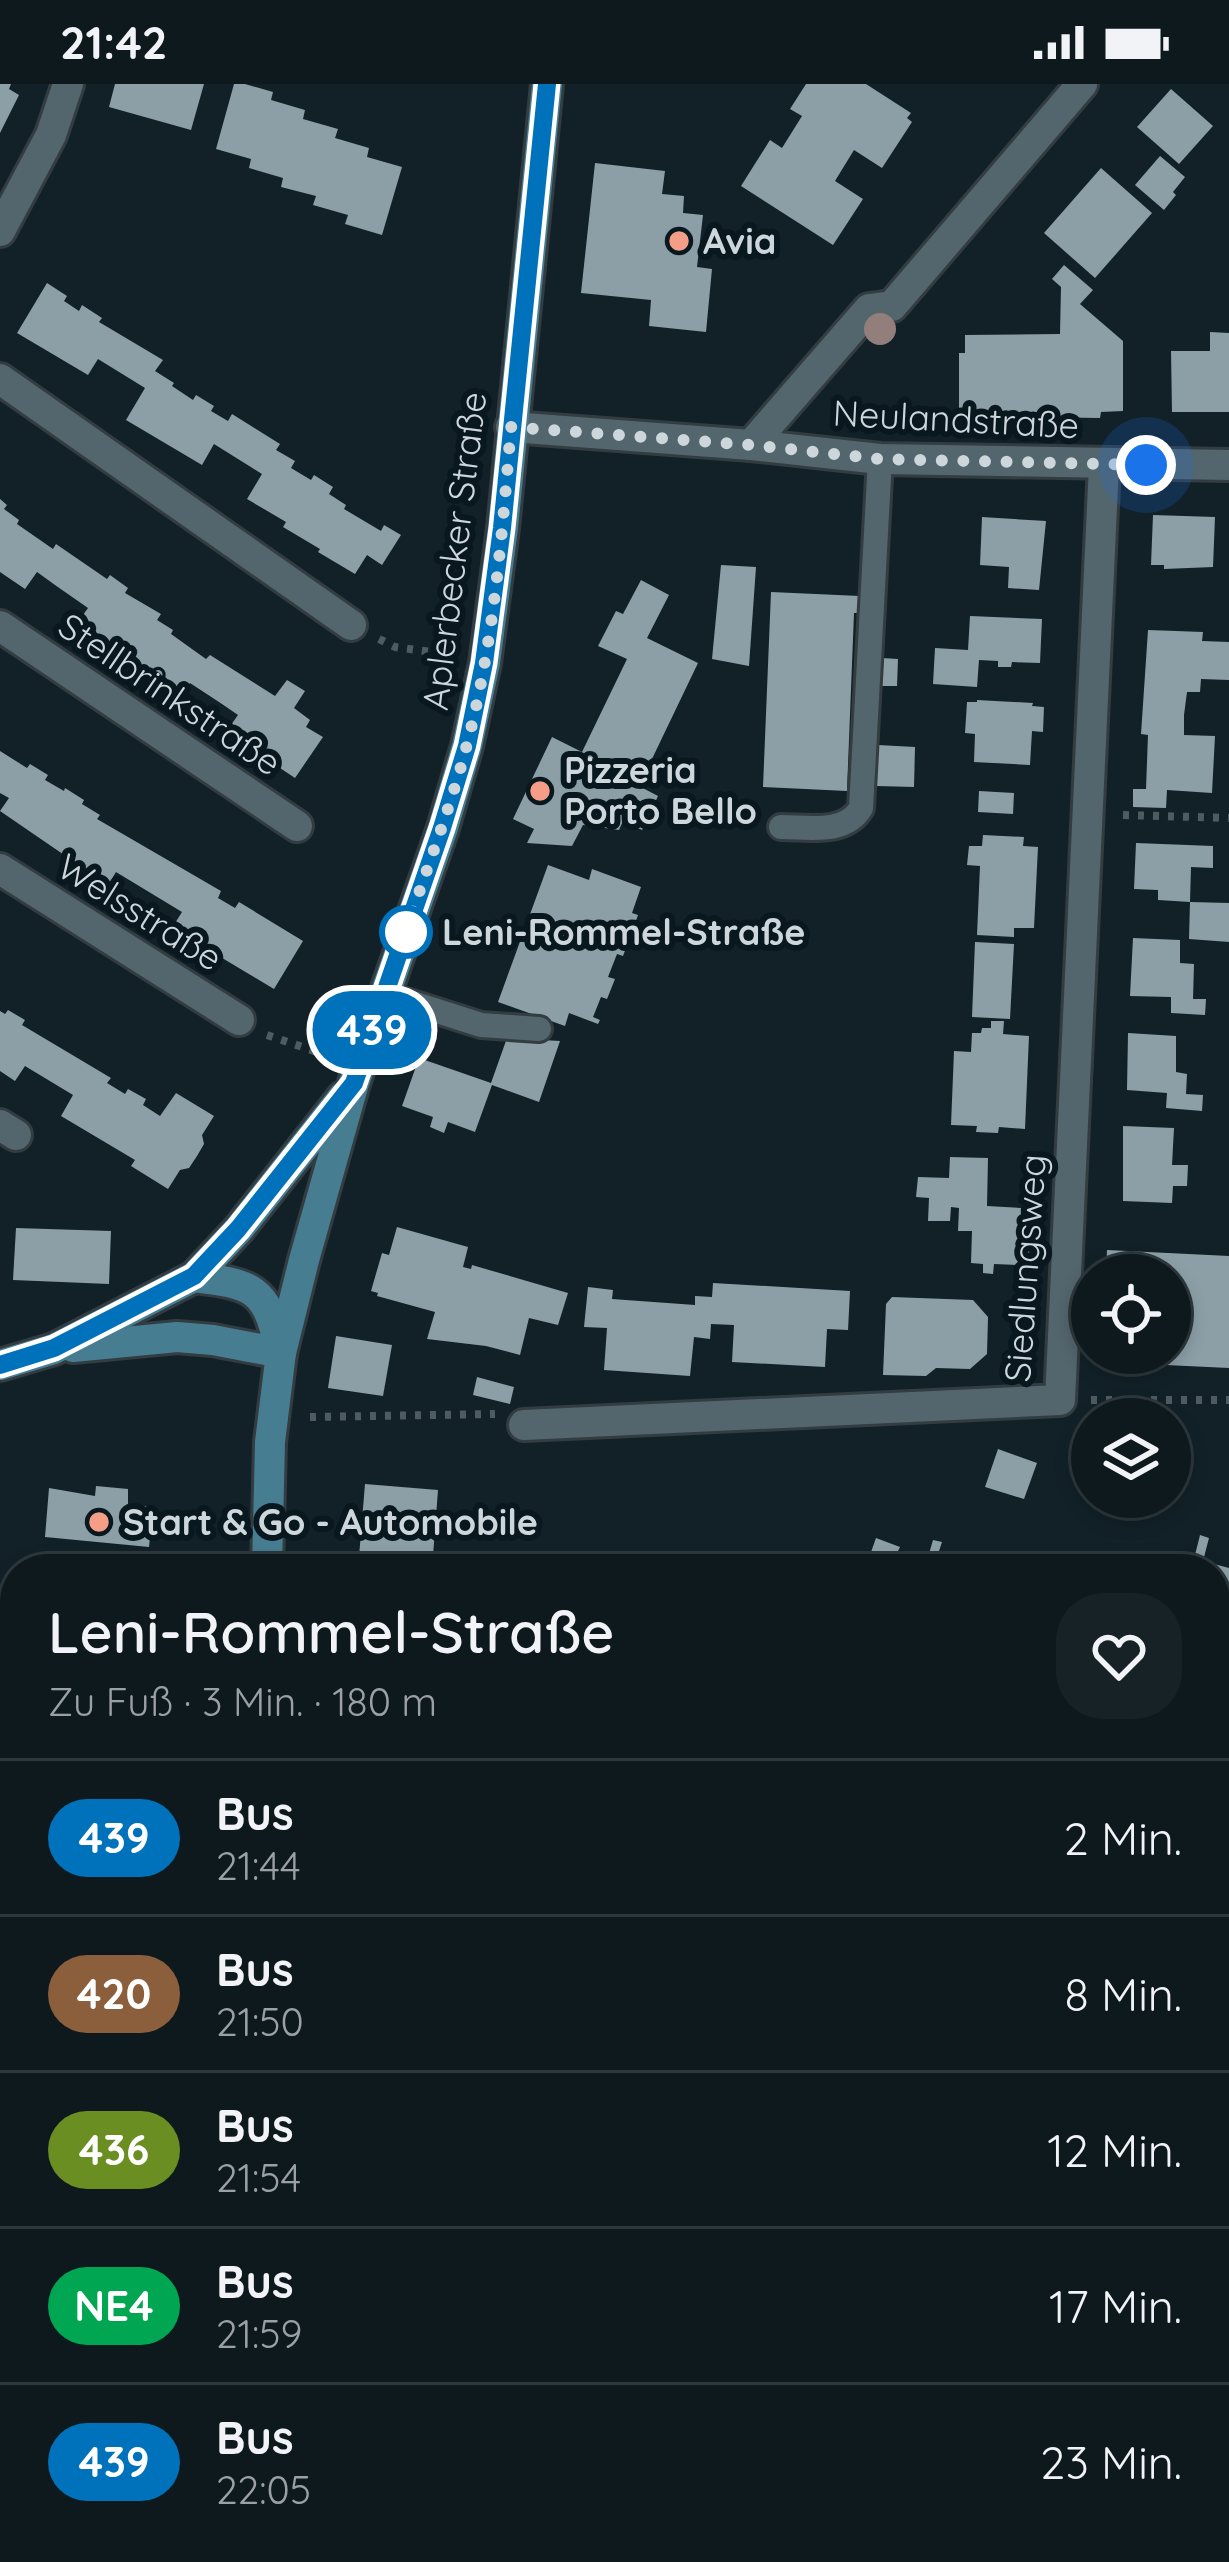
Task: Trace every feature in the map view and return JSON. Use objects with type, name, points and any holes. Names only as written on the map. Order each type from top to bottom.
[{"type":"main road","name":"Aplerbecker Straße","points":[[54,1348],[177,1337],[281,1353],[354,1083],[467,746],[484,663],[502,528],[547,84]]},
{"type":"main road","name":"Aplerbecker Straße","points":[[0,1365],[54,1348],[194,1276],[238,1229],[354,1083]]},
{"type":"main road","points":[[194,1276],[231,1281],[256,1292],[273,1316],[281,1353],[270,1442],[266,1554]]},
{"type":"street","points":[[0,231],[51,135],[68,84]]},
{"type":"street","points":[[751,445],[869,309],[892,306],[1082,84]]},
{"type":"street","points":[[0,379],[350,625]]},
{"type":"street","name":"Neulandstraße","points":[[511,427],[880,459],[1229,465]]},
{"type":"street","name":"Siedlungsweg","points":[[524,1425],[1060,1400],[1104,465]]},
{"type":"street","name":"Stellbrinkstraße","points":[[0,626],[297,826]]},
{"type":"street","name":"Welsstraße","points":[[0,869],[238,1021]]},
{"type":"lane","points":[[781,827],[839,827],[855,819],[861,808],[880,459]]},
{"type":"lane","points":[[384,994],[482,1025],[538,1029]]},
{"type":"path","points":[[395,647],[447,654]]},
{"type":"path","points":[[1089,814],[1229,818]]},
{"type":"path","points":[[270,1036],[320,1053]]},
{"type":"path","points":[[1060,1400],[1229,1400]]},
{"type":"path","points":[[310,1417],[501,1414],[524,1425]]},
{"type":"building","points":[[0,84],[11,84],[9,89],[19,95],[0,133]]},
{"type":"building","points":[[115,84],[204,84],[191,130],[109,107]]},
{"type":"building","points":[[234,84],[273,92],[271,100],[305,110],[303,119],[338,129],[335,138],[369,148],[367,157],[402,167],[382,235],[345,224],[348,215],[313,205],[316,196],[281,187],[283,178],[249,168],[251,159],[216,149]]},
{"type":"building","points":[[806,84],[866,84],[911,113],[907,118],[912,122],[882,168],[854,150],[835,181],[863,199],[833,245],[741,186],[770,140],[782,148],[802,116],[790,109]]},
{"type":"building","points":[[1171,89],[1213,126],[1179,164],[1137,127]]},
{"type":"building","points":[[1160,156],[1185,177],[1164,210],[1135,185]]},
{"type":"building","points":[[595,163],[665,171],[662,194],[684,196],[683,213],[703,215],[697,267],[712,269],[706,332],[649,326],[651,300],[581,293]]},
{"type":"building","points":[[1101,168],[1152,213],[1095,278],[1044,233]]},
{"type":"building","points":[[1064,265],[1093,290],[1080,304],[1123,341],[1123,411],[1101,412],[1100,418],[959,416],[959,353],[965,353],[965,335],[1060,334],[1061,287],[1052,279]]},
{"type":"building","points":[[47,283],[79,311],[82,305],[102,318],[99,322],[163,360],[155,371],[172,386],[193,400],[196,395],[214,406],[211,411],[228,421],[232,414],[280,444],[276,450],[295,461],[291,468],[333,487],[329,494],[346,505],[344,509],[381,531],[384,525],[401,535],[382,565],[367,555],[355,574],[318,552],[320,549],[283,527],[286,522],[247,499],[262,474],[214,444],[202,465],[126,420],[145,388],[98,359],[88,375],[17,333]]},
{"type":"building","points":[[1210,332],[1229,333],[1229,412],[1172,412],[1171,351],[1210,351]]},
{"type":"building","points":[[0,499],[7,505],[4,509],[19,520],[17,524],[107,579],[110,575],[128,588],[125,593],[161,614],[157,620],[173,630],[171,634],[206,659],[210,655],[275,696],[287,680],[305,691],[294,708],[310,720],[306,727],[323,737],[295,778],[226,732],[238,715],[222,704],[190,683],[178,700],[143,675],[78,622],[88,608],[37,572],[25,589],[0,572]]},
{"type":"building","points":[[1153,515],[1215,517],[1213,567],[1151,565]]},
{"type":"building","points":[[982,517],[1046,521],[1039,590],[1008,588],[1009,567],[980,565]]},
{"type":"building","points":[[721,565],[756,567],[749,666],[712,659]]},
{"type":"building","points":[[641,580],[669,595],[647,638],[698,663],[639,786],[658,796],[642,830],[623,821],[619,830],[583,825],[572,846],[527,843],[534,829],[513,819],[552,737],[582,752],[627,659],[598,646],[616,611],[623,614]]},
{"type":"building","points":[[771,592],[860,596],[859,613],[854,613],[847,791],[763,787]]},
{"type":"building","points":[[970,616],[1042,619],[1040,663],[1012,662],[1011,667],[998,667],[998,661],[979,660],[977,687],[933,684],[935,648],[968,650]]},
{"type":"building","points":[[1148,630],[1203,632],[1202,641],[1229,642],[1229,680],[1201,679],[1200,692],[1187,692],[1184,715],[1184,735],[1215,736],[1212,793],[1167,790],[1166,808],[1133,807],[1133,789],[1146,789],[1148,735],[1141,734]]},
{"type":"building","points":[[882,658],[898,659],[897,686],[881,686]]},
{"type":"building","points":[[967,702],[1044,707],[1043,732],[1032,731],[1030,765],[974,762],[975,734],[965,733]]},
{"type":"building","points":[[878,745],[915,747],[914,787],[876,786]]},
{"type":"building","points":[[0,751],[27,768],[30,764],[48,775],[45,780],[84,800],[82,804],[100,815],[97,819],[221,891],[218,898],[235,908],[239,902],[303,941],[274,989],[172,928],[182,912],[116,872],[108,885],[0,811],[9,798],[0,793]]},
{"type":"building","points":[[979,791],[1014,793],[1013,814],[978,812]]},
{"type":"building","points":[[983,835],[1024,837],[1023,846],[1038,847],[1034,928],[1014,928],[1014,937],[977,935],[980,866],[967,865],[969,846],[982,846]]},
{"type":"building","points":[[1136,843],[1213,846],[1213,868],[1191,867],[1190,902],[1158,900],[1158,890],[1134,889]]},
{"type":"building","points":[[548,865],[589,880],[592,869],[641,887],[632,913],[638,915],[623,956],[617,954],[608,977],[615,979],[593,1017],[600,1020],[598,1024],[569,1013],[565,1026],[498,1002]]},
{"type":"building","points":[[1190,902],[1229,903],[1229,942],[1189,939]]},
{"type":"building","points":[[1133,938],[1180,940],[1180,963],[1194,964],[1193,999],[1206,999],[1205,1015],[1171,1013],[1171,997],[1130,996]]},
{"type":"building","points":[[975,942],[1014,944],[1010,1019],[972,1017]]},
{"type":"building","points":[[8,1010],[25,1020],[22,1025],[111,1078],[107,1083],[146,1099],[143,1105],[160,1116],[176,1093],[214,1116],[189,1168],[180,1170],[168,1189],[131,1166],[135,1160],[61,1116],[73,1095],[25,1066],[15,1081],[0,1071],[0,1011]]},
{"type":"building","points":[[991,1021],[1004,1021],[1003,1034],[1029,1036],[1025,1129],[976,1132],[977,1126],[951,1125],[954,1051],[971,1052],[972,1033],[991,1028]]},
{"type":"building","points":[[1128,1033],[1176,1036],[1176,1072],[1187,1074],[1186,1094],[1203,1095],[1202,1111],[1166,1108],[1167,1093],[1127,1090]]},
{"type":"building","points":[[507,1038],[560,1041],[539,1102],[492,1085],[475,1132],[448,1122],[444,1133],[430,1127],[433,1117],[402,1106],[419,1058],[491,1083]]},
{"type":"building","points":[[1123,1126],[1174,1128],[1172,1165],[1188,1165],[1187,1186],[1173,1186],[1172,1203],[1123,1201]]},
{"type":"building","points":[[950,1157],[988,1158],[987,1206],[1021,1208],[1020,1239],[1029,1246],[1029,1257],[1018,1265],[994,1264],[993,1274],[983,1273],[983,1264],[971,1263],[972,1231],[958,1231],[959,1208],[951,1207],[950,1221],[928,1221],[929,1198],[916,1197],[918,1177],[949,1178]]},
{"type":"building","points":[[397,1227],[468,1247],[463,1267],[471,1269],[472,1265],[568,1293],[558,1325],[529,1318],[520,1355],[427,1339],[435,1312],[371,1291],[382,1253],[389,1255]]},
{"type":"building","points":[[16,1228],[111,1231],[109,1284],[13,1280]]},
{"type":"building","points":[[1107,1250],[1188,1254],[1107,1254]]},
{"type":"building","points":[[1191,1254],[1229,1256],[1229,1368],[1191,1366]]},
{"type":"building","points":[[713,1283],[850,1291],[848,1330],[827,1329],[825,1367],[732,1362],[734,1325],[711,1324],[710,1339],[694,1337],[690,1376],[604,1370],[607,1328],[584,1327],[588,1287],[613,1290],[612,1299],[695,1305],[695,1296],[712,1297]]},
{"type":"building","points":[[892,1297],[973,1300],[988,1317],[987,1354],[970,1369],[936,1368],[926,1376],[883,1375],[886,1304]]},
{"type":"building","points":[[336,1336],[392,1345],[383,1396],[328,1388]]},
{"type":"building","points":[[477,1377],[514,1387],[510,1404],[473,1395]]},
{"type":"building","points":[[998,1449],[1037,1463],[1024,1499],[985,1487]]},
{"type":"building","points":[[365,1484],[438,1490],[433,1554],[359,1554]]},
{"type":"building","name":"Start & Go - Automobile","points":[[96,1486],[128,1489],[128,1505],[153,1507],[149,1547],[45,1537],[49,1488],[95,1496]]},
{"type":"building","points":[[1200,1535],[1209,1538],[1205,1554],[1195,1554]]},
{"type":"building","points":[[876,1538],[900,1547],[900,1554],[870,1554]]},
{"type":"building","points":[[933,1540],[942,1542],[938,1554],[929,1554]]},
{"type":"bus line","name":"439","points":[[0,1365],[54,1348],[194,1276],[238,1229],[354,1083],[442,828],[467,746],[484,663],[547,84]]},
{"type":"place","name":"Avia","points":[[679,241]]},
{"type":"place","name":"Pizzeria Porto Bello","points":[[540,791]]},
{"type":"place","name":"Leni-Rommel-Straße","points":[[406,932]]},
{"type":"place","name":"Start & Go - Automobile","points":[[99,1522]]},
{"type":"route","points":[[406,932],[467,746],[484,663],[511,427],[880,459],[1146,465]]}]
